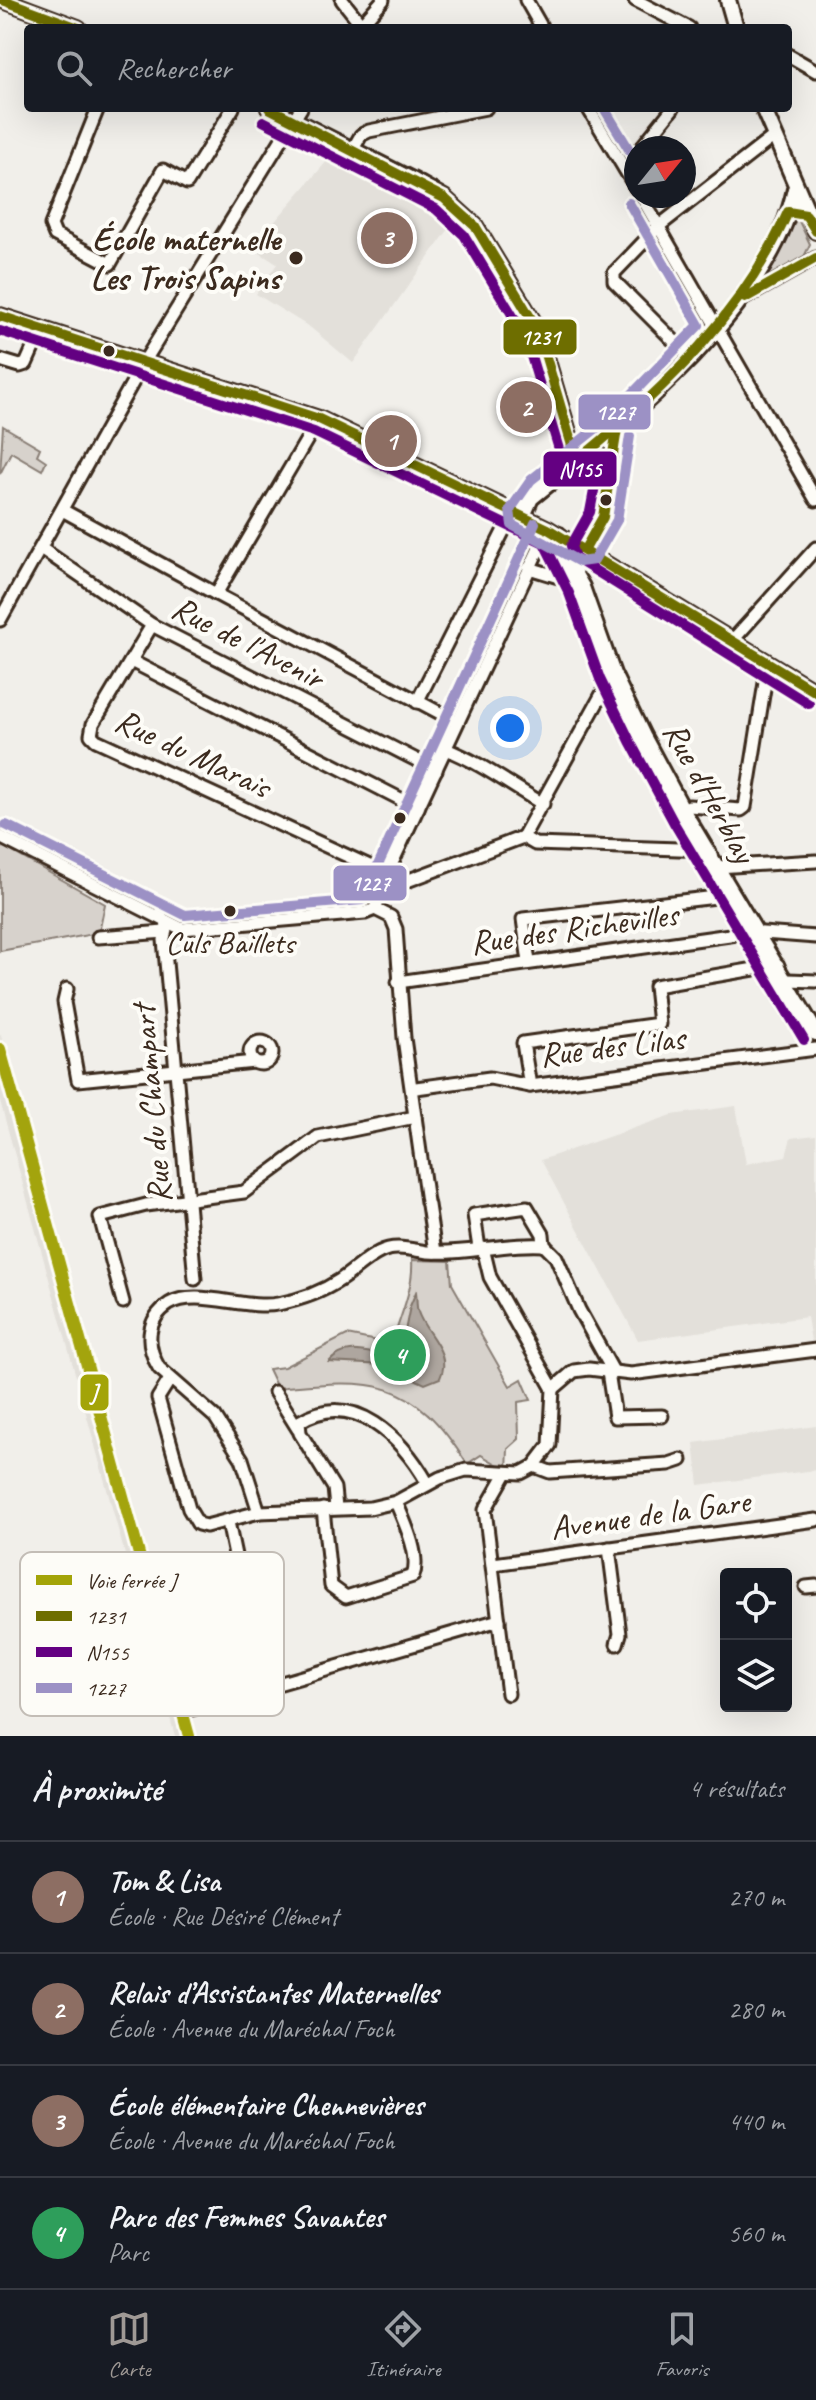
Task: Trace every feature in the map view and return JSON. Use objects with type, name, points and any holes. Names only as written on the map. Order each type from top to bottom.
[{"type":"main road","points":[[3,0],[67,24]]},
{"type":"main road","points":[[728,0],[735,24]]},
{"type":"main road","points":[[764,112],[795,189],[816,231]]},
{"type":"main road","points":[[298,114],[353,149],[444,198],[468,218],[532,319],[545,349],[573,449],[611,473]]},
{"type":"main road","points":[[518,514],[531,498],[617,429],[758,283],[795,189]]},
{"type":"main road","points":[[788,212],[799,211],[809,215]]},
{"type":"main road","points":[[0,316],[319,419],[585,549],[816,692]]},
{"type":"main road","points":[[585,549],[603,517],[617,429]]},
{"type":"main road","name":"Rue d'Herblay","points":[[554,532],[573,571],[613,674],[683,810],[788,980],[816,1033]]},
{"type":"street","points":[[342,0],[359,24]]},
{"type":"street","points":[[362,24],[383,0]]},
{"type":"street","points":[[526,0],[540,24]]},
{"type":"street","points":[[635,0],[681,24]]},
{"type":"street","points":[[792,57],[816,71]]},
{"type":"street","points":[[96,112],[51,225],[55,235],[110,264],[163,170],[187,183],[231,112]]},
{"type":"street","points":[[353,149],[361,135],[369,131],[466,112]]},
{"type":"street","points":[[590,112],[624,167]]},
{"type":"street","points":[[651,136],[670,112]]},
{"type":"street","points":[[0,620],[64,511],[144,362],[298,114]]},
{"type":"street","points":[[689,356],[614,281],[614,273],[659,226],[773,137]]},
{"type":"street","points":[[648,208],[816,500]]},
{"type":"street","points":[[758,283],[816,258]]},
{"type":"street","points":[[515,343],[532,319]]},
{"type":"street","points":[[0,360],[20,366],[26,364],[42,328]]},
{"type":"street","points":[[216,594],[319,419]]},
{"type":"street","points":[[64,511],[457,722]]},
{"type":"street","points":[[417,702],[518,514]]},
{"type":"street","points":[[98,937],[166,928],[185,929],[365,913],[375,909],[387,874],[529,568],[554,532]]},
{"type":"street","points":[[732,641],[816,548]]},
{"type":"street","name":"Rue de l'Avenir","points":[[42,549],[152,625],[436,770]]},
{"type":"street","points":[[529,568],[562,578],[573,571],[585,549]]},
{"type":"street","name":"Rue du Marais","points":[[152,625],[93,724],[91,735],[96,740],[387,874]]},
{"type":"street","points":[[131,661],[418,808]]},
{"type":"street","points":[[683,810],[689,806],[741,810],[745,807],[768,664]]},
{"type":"street","points":[[387,874],[409,881],[523,837],[613,674]]},
{"type":"street","points":[[446,749],[480,763],[498,778],[543,804]]},
{"type":"street","points":[[0,837],[166,928]]},
{"type":"street","points":[[523,837],[535,844],[707,850]]},
{"type":"street","points":[[717,867],[816,861]]},
{"type":"street","points":[[529,962],[523,919],[734,895]]},
{"type":"street","points":[[375,909],[394,922],[398,982],[435,1252]]},
{"type":"street","name":"Rue du Champart","points":[[166,928],[175,1070],[196,1298]]},
{"type":"street","name":"Rue des Richevilles","points":[[398,982],[758,933],[816,937]]},
{"type":"street","points":[[530,1086],[523,1043],[659,1024],[655,986],[778,965]]},
{"type":"street","points":[[788,980],[816,981]]},
{"type":"street","points":[[67,989],[64,1002],[78,1080],[254,1062]]},
{"type":"street","name":"Rue des Lilas","points":[[416,1088],[490,1078],[530,1086],[816,1049]]},
{"type":"street","points":[[123,1302],[100,1217],[146,1205],[244,1192],[318,1137],[415,1117]]},
{"type":"street","points":[[170,1379],[158,1398],[189,1509],[198,1524],[206,1526],[228,1522],[259,1512],[370,1508],[396,1502],[428,1484],[466,1470],[505,1475],[521,1473],[534,1466],[550,1445],[553,1389],[490,1277],[474,1215],[527,1207],[543,1234],[544,1245],[556,1257],[611,1372],[615,1417],[662,1416]]},
{"type":"street","points":[[259,1512],[242,1459],[215,1417],[159,1368],[148,1347],[152,1325],[171,1303],[196,1298],[251,1306],[274,1305],[322,1290],[383,1250],[401,1248],[435,1252],[544,1245]]},
{"type":"street","points":[[553,1389],[574,1371],[643,1373],[816,1350]]},
{"type":"street","points":[[275,1392],[334,1488],[336,1508]]},
{"type":"street","points":[[300,1433],[299,1422],[308,1416],[335,1411],[351,1414],[375,1424],[402,1443],[428,1484]]},
{"type":"street","points":[[534,1466],[550,1472],[669,1464],[681,1460]]},
{"type":"street","points":[[505,1475],[485,1510],[508,1694]]},
{"type":"street","points":[[323,1509],[331,1586],[346,1597],[413,1576],[416,1570],[408,1531],[396,1502]]},
{"type":"street","name":"Avenue de la Gare","points":[[493,1564],[816,1520]]},
{"type":"street","points":[[228,1522],[234,1552]]},
{"type":"street","points":[[609,1548],[620,1634],[617,1644]]},
{"type":"street","points":[[284,1683],[499,1620]]},
{"type":"shaded area","points":[[340,146],[456,219],[353,363],[311,328],[256,294],[277,264],[252,248]]},
{"type":"shaded area","points":[[797,217],[810,244],[804,257],[763,282],[760,279],[790,218]]},
{"type":"shaded area","points":[[3,426],[40,448],[37,455],[46,461],[42,470],[11,452],[0,474]]},
{"type":"shaded area","points":[[0,845],[105,904],[99,933],[0,951]]},
{"type":"shaded area","points":[[0,1033],[146,1552],[124,1552],[0,1101]]},
{"type":"shaded area","points":[[736,1106],[746,1164],[786,1156],[791,1138],[816,1135],[816,1340],[811,1341],[807,1317],[638,1340],[541,1160],[672,1115]]},
{"type":"shaded area","points":[[412,1260],[450,1261],[452,1284],[510,1386],[522,1379],[531,1400],[518,1402],[519,1439],[508,1449],[507,1470],[481,1455],[467,1464],[427,1413],[408,1398],[387,1389],[339,1384],[277,1388],[268,1369],[284,1367],[347,1335],[392,1344],[409,1292]]},
{"type":"shaded area","points":[[416,1292],[421,1320],[441,1351],[443,1369],[440,1378],[425,1384],[384,1365],[329,1362],[337,1355],[354,1351],[400,1356],[410,1306]]},
{"type":"shaded area","points":[[816,1426],[816,1470],[699,1485],[694,1443]]},
{"type":"shaded area","points":[[169,1716],[192,1716],[198,1736],[175,1736]]},
{"type":"rail line","name":"J","points":[[0,1049],[138,1552]]},
{"type":"rail line","name":"J","points":[[183,1716],[189,1736]]},
{"type":"transit line","name":"1231","points":[[3,0],[67,24]]},
{"type":"transit line","name":"1231","points":[[277,112],[444,198],[475,226],[538,330],[573,449],[583,456],[644,403],[700,346],[749,283],[788,212],[806,215],[816,231]]},
{"type":"transit line","name":"1227","points":[[606,112],[624,141]]},
{"type":"transit line","name":"N155","points":[[263,121],[436,209],[464,235],[525,336],[561,456],[596,480],[590,512],[571,546],[575,558],[809,704]]},
{"type":"transit line","name":"1227","points":[[630,436],[617,520],[594,560],[580,562],[512,525],[510,510],[531,480],[608,419],[699,325],[632,208]]},
{"type":"transit line","name":"1231","points":[[745,298],[816,258]]},
{"type":"transit line","name":"1231","points":[[0,316],[319,419],[548,529],[816,692]]},
{"type":"transit line","name":"N155","points":[[0,331],[314,432],[544,543],[569,593],[600,679],[631,743],[674,823],[804,1040]]},
{"type":"transit line","name":"1231","points":[[585,549],[603,517],[617,429]]},
{"type":"transit line","name":"1227","points":[[6,825],[185,915],[362,900],[535,523]]},
{"type":"place","name":"École élémentaire Chennevières","points":[[387,238]]},
{"type":"place","name":"École maternelle Les Trois Sapins","points":[[296,258]]},
{"type":"place","name":"Relais d’Assistantes Maternelles","points":[[526,407]]},
{"type":"place","name":"Tom & Lisa","points":[[391,441]]},
{"type":"place","name":"Culs Baillets","points":[[230,911]]},
{"type":"place","name":"Parc des Femmes Savantes","points":[[400,1355]]}]
